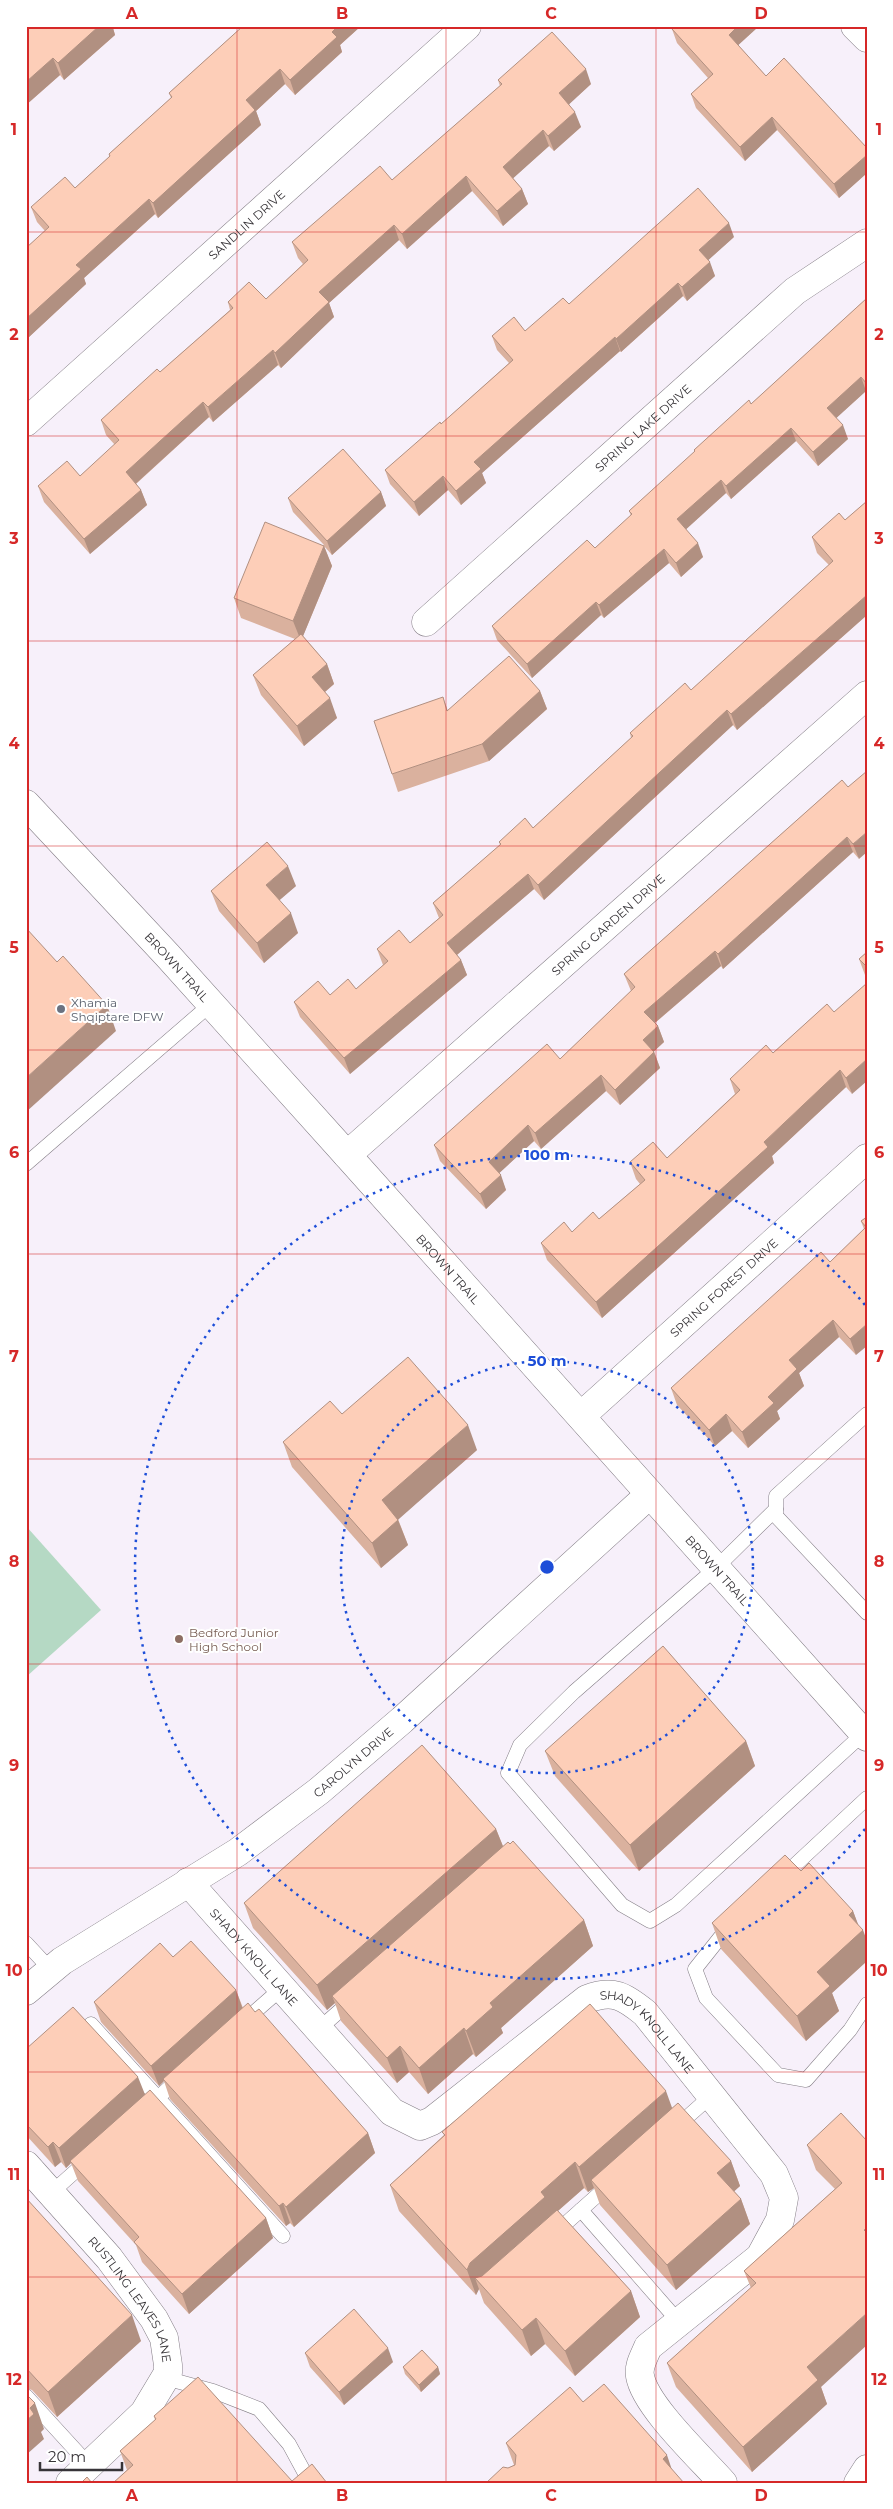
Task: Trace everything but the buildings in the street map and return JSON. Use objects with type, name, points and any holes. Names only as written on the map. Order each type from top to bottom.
[{"type":"street","name":"SANDLIN DRIVE","points":[[26,422],[468,26]]},
{"type":"street","points":[[856,26],[867,38]]},
{"type":"street","name":"SPRING LAKE DRIVE","points":[[426,622],[795,291],[867,243]]},
{"type":"street","name":"SPRING GARDEN DRIVE","points":[[348,1155],[867,695]]},
{"type":"street","name":"BROWN TRAIL","points":[[26,804],[348,1155],[865,1735]]},
{"type":"street","name":"SPRING FOREST DRIVE","points":[[581,1416],[867,1158]]},
{"type":"street","name":"CAROLYN DRIVE","points":[[26,1991],[62,1961],[238,1852],[319,1791],[402,1720],[649,1494]]},
{"type":"street","name":"SHADY KNOLL LANE","points":[[188,1882],[392,2112],[420,2126],[432,2121],[588,1999],[603,1993],[626,1998],[645,2013],[774,2174],[784,2198],[780,2220],[760,2256],[648,2347],[640,2363],[640,2376],[645,2392],[714,2479]]},
{"type":"street","name":"RUSTLING LEAVES LANE","points":[[26,2165],[108,2258],[154,2319],[164,2338],[168,2365],[165,2378],[144,2413],[79,2474]]},
{"type":"street","points":[[858,2483],[867,2469]]},
{"type":"lane","points":[[26,1164],[211,1004]]},
{"type":"lane","points":[[867,1414],[776,1496],[776,1516],[867,1613]]},
{"type":"lane","points":[[776,1509],[716,1568],[574,1692],[520,1745],[508,1773],[622,1905],[650,1920],[676,1905],[865,1735]]},
{"type":"lane","points":[[773,1885],[867,1798]]},
{"type":"lane","points":[[738,1918],[723,1932],[695,1968],[706,1998],[778,2075],[806,2080],[850,2030],[867,2004]]},
{"type":"lane","points":[[26,1942],[51,1970]]},
{"type":"lane","points":[[231,2033],[282,1988]]},
{"type":"lane","points":[[319,2030],[363,1991]]},
{"type":"lane","points":[[91,2024],[282,2236]]},
{"type":"lane","points":[[129,2123],[194,2066]]},
{"type":"lane","points":[[668,2134],[711,2096]]},
{"type":"lane","points":[[51,2193],[101,2149]]},
{"type":"lane","points":[[544,2242],[617,2178]]},
{"type":"lane","points":[[581,2210],[679,2322]]},
{"type":"lane","points":[[165,2378],[213,2391],[259,2409],[290,2444],[308,2479],[304,2483]]},
{"type":"lane","points":[[26,2396],[79,2474]]},
{"type":"green space","points":[[26,1526],[101,1610],[26,1677]]},
{"type":"place","name":"Xhamia Shqiptare DFW","points":[[61,1009]]},
{"type":"place","name":"Bedford Junior High School","points":[[179,1639]]}]
